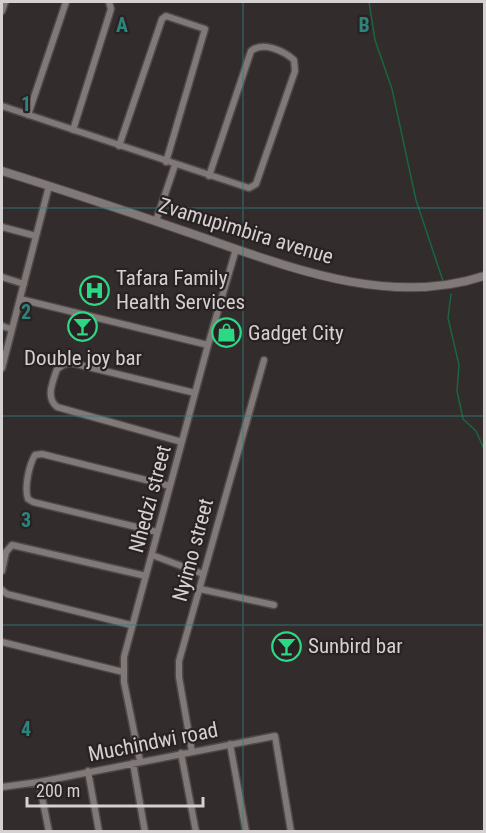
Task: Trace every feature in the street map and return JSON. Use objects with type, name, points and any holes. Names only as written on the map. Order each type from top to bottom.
[{"type":"street","points":[[2,11],[4,2]]},
{"type":"street","points":[[28,115],[66,2]]},
{"type":"street","points":[[73,130],[111,9],[109,2]]},
{"type":"street","points":[[119,146],[162,19],[166,16],[180,20],[205,29],[166,162]]},
{"type":"street","points":[[2,106],[166,162],[175,165],[249,189],[256,184],[295,71],[294,60],[288,55],[260,47],[250,51],[209,176]]},
{"type":"street","points":[[156,221],[175,165]]},
{"type":"street","name":"Zvamupimbira avenue","points":[[2,171],[236,249],[321,274],[386,287],[438,287],[484,276]]},
{"type":"street","points":[[2,368],[49,186]]},
{"type":"street","points":[[2,227],[36,236]]},
{"type":"street","name":"Nhedzi street","points":[[145,831],[123,672],[124,657],[236,249]]},
{"type":"street","points":[[2,277],[24,284]]},
{"type":"street","points":[[20,299],[208,345]]},
{"type":"street","points":[[2,326],[11,329]]},
{"type":"street","name":"Nyimo street","points":[[192,752],[178,669],[264,360]]},
{"type":"street","points":[[182,442],[57,407],[51,398],[50,391],[57,369],[72,363],[195,393]]},
{"type":"street","points":[[157,532],[33,502],[28,499],[26,493],[32,460],[35,455],[42,454],[170,486]]},
{"type":"street","points":[[2,572],[6,552],[12,545],[146,576]]},
{"type":"street","points":[[152,555],[203,574]]},
{"type":"street","points":[[200,589],[274,605]]},
{"type":"street","points":[[2,590],[7,594],[131,625]]},
{"type":"street","points":[[2,642],[123,672]]},
{"type":"street","name":"Muchindwi road","points":[[2,787],[39,782],[275,736],[291,831]]},
{"type":"street","points":[[230,744],[246,831]]},
{"type":"street","points":[[181,753],[196,831]]},
{"type":"street","points":[[88,771],[99,831]]},
{"type":"street","points":[[39,782],[49,831]]},
{"type":"waterway","points":[[369,2],[375,40],[392,89],[416,200],[443,281]]},
{"type":"waterway","points":[[451,294],[448,318],[459,365],[457,391],[463,419],[476,431],[484,449]]},
{"type":"place","name":"Tafara Family Health Services","points":[[95,290]]},
{"type":"place","name":"Double joy bar","points":[[83,327]]},
{"type":"place","name":"Gadget City","points":[[227,333]]},
{"type":"place","name":"Sunbird bar","points":[[287,646]]}]
